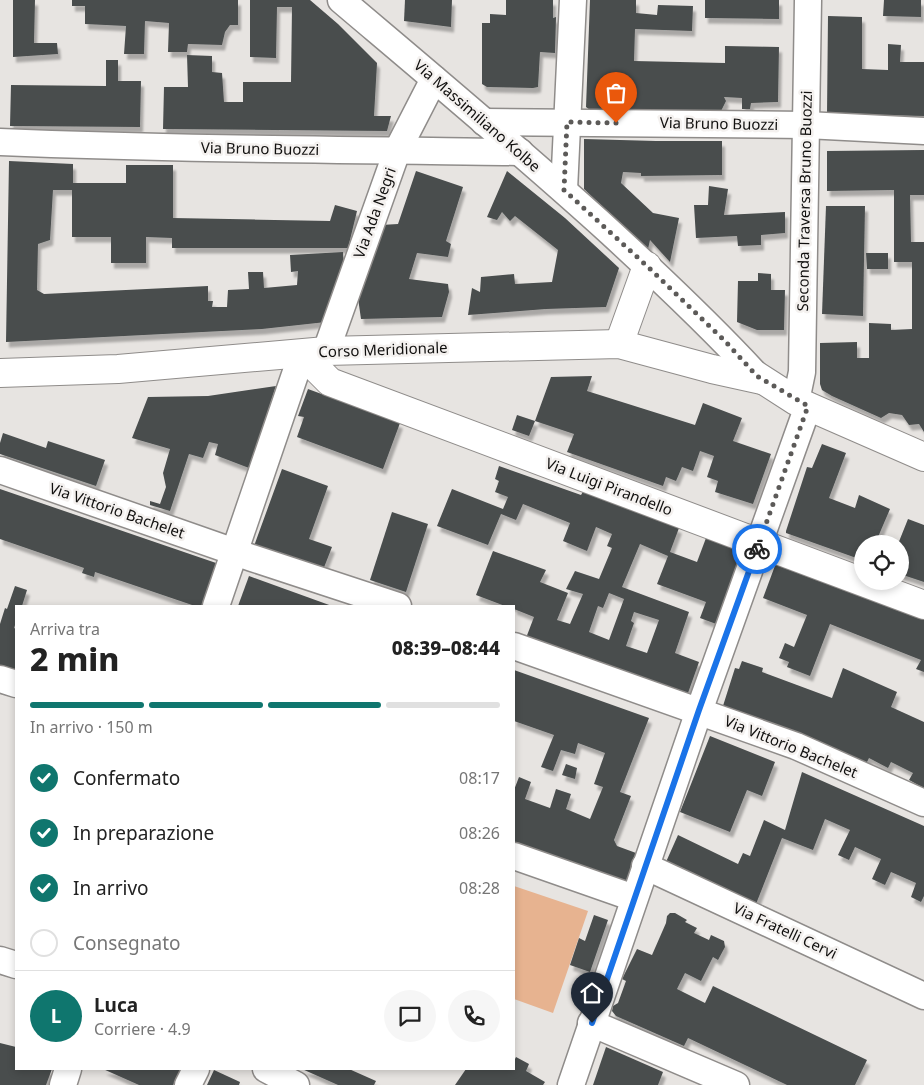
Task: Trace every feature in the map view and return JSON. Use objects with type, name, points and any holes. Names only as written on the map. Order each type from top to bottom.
[{"type":"street","name":"Via Massimiliano Kolbe","points":[[341,0],[564,190],[647,266],[724,340],[760,378],[802,403],[924,457]]},
{"type":"street","points":[[564,190],[573,0]]},
{"type":"street","name":"Seconda Traversa Bruno Buozzi","points":[[802,403],[808,0]]},
{"type":"street","name":"Via Ada Negri","points":[[234,552],[397,151],[434,79]]},
{"type":"street","name":"Via Bruno Buozzi","points":[[484,122],[806,125],[924,131]]},
{"type":"street","name":"Via Bruno Buozzi","points":[[0,142],[127,147],[520,152]]},
{"type":"street","points":[[619,344],[647,266]]},
{"type":"street","name":"Corso Meridionale","points":[[0,373],[118,369],[314,353],[619,344],[712,369],[760,378]]},
{"type":"street","name":"Via Luigi Pirandello","points":[[314,353],[330,382],[924,605]]},
{"type":"street","points":[[571,1085],[699,710],[759,543],[802,403]]},
{"type":"street","name":"Via Vittorio Bachelet","points":[[0,470],[234,552],[395,605]]},
{"type":"street","points":[[216,605],[234,552]]},
{"type":"street","name":"Via Vittorio Bachelet","points":[[515,646],[699,710],[796,746],[924,803]]},
{"type":"street","points":[[0,679],[15,684]]},
{"type":"street","points":[[515,856],[634,898]]},
{"type":"street","name":"Via Fratelli Cervi","points":[[645,866],[924,996]]},
{"type":"street","points":[[0,960],[15,965]]},
{"type":"street","points":[[592,1023],[736,1085]]},
{"type":"street","points":[[63,1085],[68,1070]]},
{"type":"street","points":[[188,1085],[196,1070]]},
{"type":"street","points":[[268,1070],[296,1085]]},
{"type":"shaded area","points":[[515,886],[588,911],[553,1013],[515,999]]},
{"type":"building","points":[[13,0],[35,0],[34,43],[57,43],[58,54],[13,57]]},
{"type":"building","points":[[72,0],[238,0],[238,25],[230,25],[225,32],[222,45],[188,44],[187,52],[168,52],[169,23],[145,21],[144,54],[124,54],[126,26],[85,24],[85,6],[72,6]]},
{"type":"building","points":[[250,0],[310,0],[338,24],[377,63],[374,116],[391,116],[387,131],[163,129],[164,87],[188,87],[187,55],[212,56],[212,72],[222,73],[224,102],[243,102],[243,82],[291,82],[292,7],[277,7],[276,58],[250,57]]},
{"type":"building","points":[[405,0],[452,0],[451,27],[404,21]]},
{"type":"building","points":[[506,0],[553,0],[553,18],[556,17],[555,53],[540,52],[538,87],[487,87],[482,84],[482,23],[490,23],[490,14],[506,15]]},
{"type":"building","points":[[590,0],[636,0],[636,13],[657,15],[658,5],[693,6],[692,31],[635,29],[634,61],[725,63],[725,46],[779,47],[778,102],[751,103],[750,109],[742,109],[742,98],[724,97],[726,101],[720,113],[590,110],[586,107]]},
{"type":"building","points":[[705,0],[779,0],[779,19],[705,18]]},
{"type":"building","points":[[884,0],[921,0],[921,17],[883,16]]},
{"type":"building","points":[[828,16],[862,17],[862,69],[888,70],[888,44],[901,45],[900,62],[924,62],[924,116],[827,114]]},
{"type":"building","points":[[106,60],[118,60],[118,81],[141,81],[140,127],[10,126],[11,85],[106,86]]},
{"type":"building","points":[[584,139],[722,141],[722,175],[641,176],[641,173],[623,172],[621,183],[653,213],[679,218],[670,262],[650,240],[648,249],[584,189]]},
{"type":"building","points":[[924,150],[924,195],[910,195],[911,242],[924,242],[924,432],[919,424],[909,425],[902,415],[889,413],[881,418],[822,390],[820,384],[820,343],[857,342],[857,358],[869,358],[869,323],[891,324],[891,330],[912,329],[912,262],[894,262],[894,190],[827,191],[827,151]]},
{"type":"building","points":[[9,161],[73,164],[73,183],[126,183],[126,165],[173,165],[173,218],[330,221],[335,205],[357,211],[348,248],[172,248],[172,238],[146,237],[146,263],[111,263],[111,237],[72,237],[72,190],[53,190],[50,240],[38,244],[37,290],[44,294],[208,286],[208,301],[213,301],[212,307],[227,307],[228,290],[249,289],[248,272],[263,272],[264,288],[297,285],[298,271],[291,272],[290,255],[343,252],[344,267],[326,322],[262,329],[6,342]]},
{"type":"building","points":[[416,171],[463,187],[446,241],[451,244],[448,257],[417,253],[409,279],[448,284],[449,292],[442,317],[361,319],[358,298],[381,225],[398,224]]},
{"type":"building","points":[[507,171],[565,218],[619,268],[606,307],[468,315],[472,288],[480,292],[481,277],[514,274],[515,284],[552,282],[558,250],[515,216],[510,221],[502,212],[497,220],[487,217]]},
{"type":"building","points":[[709,186],[728,189],[724,215],[785,212],[785,233],[761,235],[761,245],[738,246],[737,236],[696,238],[694,205],[708,205]]},
{"type":"building","points":[[826,206],[865,206],[863,316],[822,314]]},
{"type":"building","points":[[866,253],[888,253],[888,269],[867,269]]},
{"type":"building","points":[[758,273],[771,274],[771,290],[785,290],[784,330],[757,330],[737,322],[738,281],[758,281]]},
{"type":"building","points":[[592,376],[587,391],[695,425],[703,403],[742,418],[733,441],[771,454],[753,504],[715,492],[718,481],[707,477],[714,456],[700,451],[693,471],[682,467],[676,481],[666,477],[663,486],[567,452],[574,434],[535,421],[551,377]]},
{"type":"building","points":[[276,386],[249,468],[215,455],[218,444],[209,442],[203,458],[189,454],[170,511],[150,505],[150,501],[160,504],[166,487],[163,473],[170,449],[132,438],[148,397],[208,396]]},
{"type":"building","points":[[308,389],[400,423],[383,469],[297,437],[304,417],[298,416]]},
{"type":"building","points":[[517,415],[535,421],[529,436],[512,430]]},
{"type":"building","points":[[3,433],[46,448],[48,441],[105,460],[96,486],[0,454],[0,443]]},
{"type":"building","points":[[822,444],[846,453],[829,498],[855,508],[859,495],[890,509],[879,535],[854,535],[854,557],[786,533],[807,467],[812,468]]},
{"type":"building","points":[[499,466],[581,495],[584,490],[679,528],[670,552],[697,562],[706,538],[746,552],[719,625],[700,618],[706,602],[657,584],[668,556],[640,544],[622,587],[689,612],[675,653],[699,662],[688,693],[526,638],[534,617],[515,609],[515,605],[502,605],[476,595],[493,551],[546,570],[540,582],[568,593],[557,620],[570,624],[583,594],[566,589],[575,571],[599,579],[612,548],[607,546],[612,534],[596,527],[587,551],[563,541],[570,523],[523,504],[516,520],[501,514],[488,545],[437,526],[452,489],[503,509],[508,497],[495,492],[499,481],[495,479]],"holes":[[[609,593],[624,599],[609,640],[589,632],[598,606],[603,608]],[[634,612],[659,620],[647,653],[626,646],[634,623],[631,621]]]},
{"type":"building","points":[[282,469],[328,486],[309,539],[332,547],[323,570],[254,546]]},
{"type":"building","points":[[0,489],[219,564],[202,605],[192,605],[95,572],[94,577],[82,573],[84,568],[0,539]]},
{"type":"building","points":[[392,512],[428,524],[406,592],[370,580]]},
{"type":"building","points":[[908,519],[924,525],[924,582],[909,577],[909,535],[902,535]]},
{"type":"building","points":[[776,563],[924,618],[924,672],[916,669],[921,660],[830,624],[810,676],[787,667],[789,662],[779,658],[785,643],[794,647],[807,615],[763,598]]},
{"type":"building","points":[[249,576],[329,605],[238,605]]},
{"type":"building","points":[[15,586],[27,590],[22,605],[15,605],[15,676],[0,671],[0,624],[5,608],[7,609]]},
{"type":"building","points":[[742,661],[763,668],[762,672],[832,698],[843,668],[897,692],[891,707],[924,722],[924,788],[909,780],[913,773],[891,762],[888,768],[869,758],[865,766],[722,709],[735,668],[739,669]]},
{"type":"building","points":[[515,670],[649,718],[620,792],[631,796],[614,840],[617,846],[636,853],[627,884],[515,846],[515,787],[519,777],[531,782],[525,799],[550,808],[556,789],[571,794],[566,809],[590,819],[603,787],[594,784],[605,753],[578,743],[575,754],[561,750],[553,771],[541,767],[554,735],[515,721]]},
{"type":"building","points":[[710,736],[775,762],[762,796],[747,790],[730,832],[680,812]]},
{"type":"building","points":[[566,764],[577,768],[575,779],[562,775]]},
{"type":"building","points":[[802,772],[924,826],[924,896],[921,902],[911,897],[916,883],[891,872],[885,885],[872,879],[881,859],[855,847],[849,860],[838,855],[850,830],[825,819],[813,850],[782,838],[756,904],[666,862],[678,835],[738,864],[743,853],[750,856],[764,820],[785,830]]},
{"type":"building","points":[[670,913],[675,913],[687,920],[685,922],[697,928],[694,933],[709,940],[711,935],[724,941],[725,947],[718,960],[713,957],[701,981],[685,973],[677,989],[705,1003],[713,986],[867,1060],[855,1085],[787,1085],[688,1038],[684,1046],[616,1016],[612,1011],[613,1006],[618,1003],[626,981],[622,979],[637,949],[652,955],[666,923],[667,916]]},
{"type":"building","points":[[594,915],[608,920],[590,972],[570,965],[579,938],[585,941]]},
{"type":"building","points":[[0,1043],[15,1047],[15,1070],[52,1070],[46,1085],[0,1085]]},
{"type":"building","points":[[606,1047],[663,1072],[658,1085],[593,1085]]},
{"type":"building","points":[[516,1057],[529,1064],[526,1071],[545,1082],[543,1085],[455,1085],[465,1070],[515,1070]]},
{"type":"building","points":[[105,1070],[181,1070],[173,1085],[139,1085]]},
{"type":"building","points":[[214,1070],[240,1082],[239,1085],[207,1085]]},
{"type":"building","points":[[304,1070],[351,1070],[376,1081],[374,1085],[338,1085]]},
{"type":"way so far","points":[[616,123],[567,122],[564,190],[724,340],[757,376],[796,401],[808,406],[757,549]]},
{"type":"route","points":[[592,1023],[631,905],[757,549]]}]
